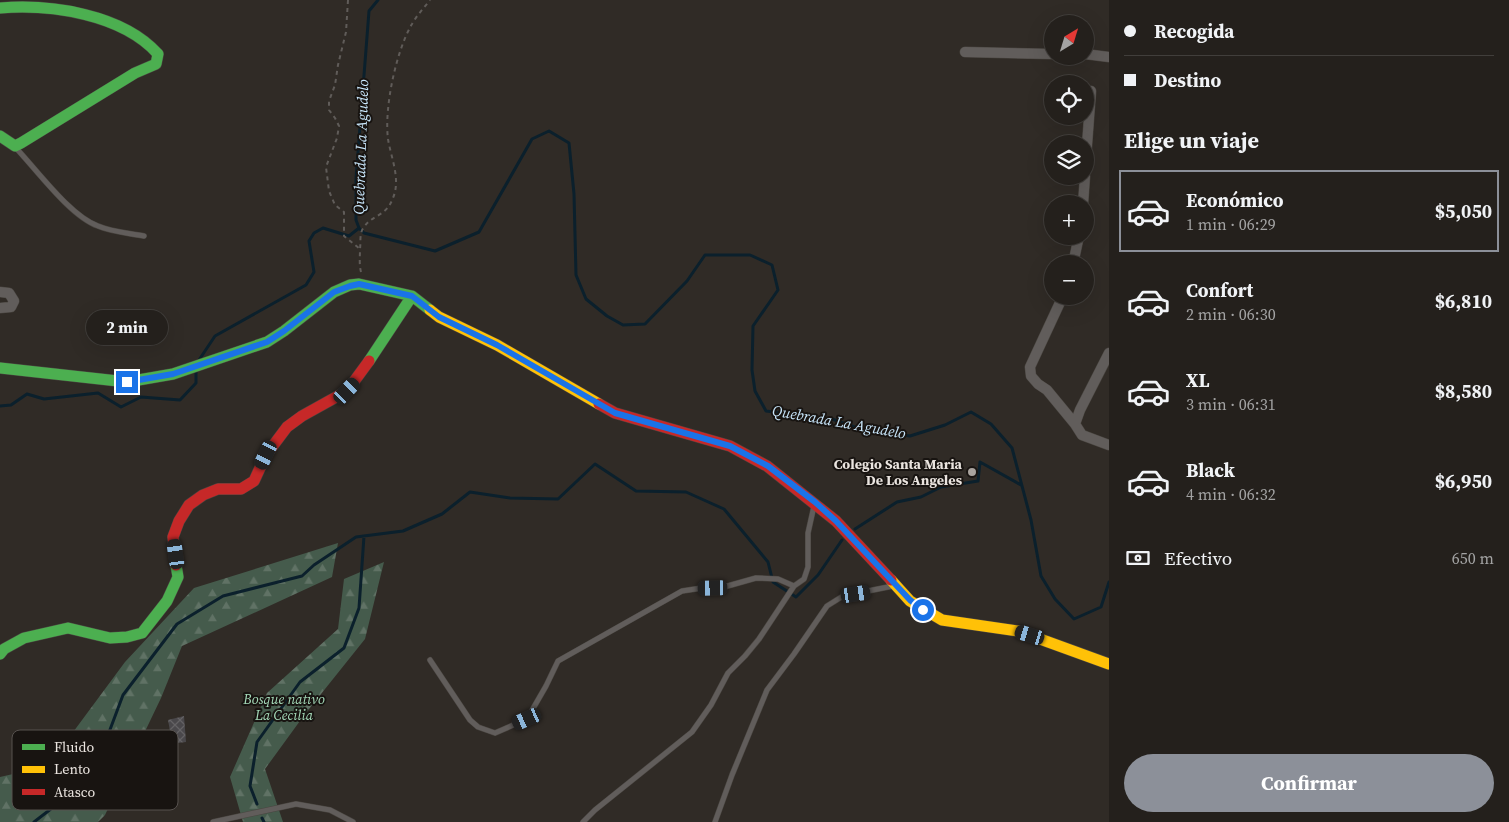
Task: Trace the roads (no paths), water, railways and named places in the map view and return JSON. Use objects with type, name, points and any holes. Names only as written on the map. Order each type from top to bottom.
[{"type":"street","points":[[0,8],[26,6],[54,9],[94,17],[130,31],[150,45],[158,54],[156,64],[136,73],[15,146],[0,136]]},
{"type":"street","points":[[965,52],[1044,54]]},
{"type":"street","points":[[1094,55],[1109,57]]},
{"type":"street","points":[[0,368],[127,382],[173,374],[267,342],[334,292],[350,286],[365,286],[412,296],[439,317],[497,345],[615,413],[730,446],[768,466],[815,502],[836,521],[916,605],[942,620],[1018,631],[1109,664]]},
{"type":"street","points":[[0,292],[9,293],[14,301],[11,307],[0,308]]},
{"type":"street","points":[[0,654],[4,649],[24,638],[68,628],[110,638],[127,637],[142,633],[167,601],[178,577],[173,537],[179,521],[189,505],[203,495],[218,489],[241,489],[254,481],[266,455],[287,427],[302,416],[347,391],[355,382],[412,296]]},
{"type":"street","points":[[1059,305],[1030,367],[1031,376],[1047,390],[1082,435],[1109,446]]},
{"type":"street","points":[[1075,424],[1080,410],[1109,353]]},
{"type":"lane","points":[[15,146],[62,199],[84,219],[99,227],[144,236]]},
{"type":"lane","points":[[583,822],[595,810],[692,732],[711,705],[728,673],[759,640],[794,586],[804,579],[808,567],[808,533],[815,502]]},
{"type":"lane","points":[[430,660],[470,720],[478,727],[495,733],[527,719],[558,661],[682,591],[702,588],[724,588],[756,578],[778,579],[794,586]]},
{"type":"lane","points":[[716,821],[767,690],[827,606],[843,596],[896,586]]},
{"type":"lane","points":[[213,822],[296,804],[330,810],[353,822]]},
{"type":"waterway","name":"Quebrada La Agudelo","points":[[378,0],[369,11],[356,178],[356,220],[359,228],[364,233],[435,251],[479,232],[532,139],[549,131],[569,143],[574,194],[576,275],[586,299],[607,316],[623,325],[645,324],[687,281],[705,255],[750,255],[772,265],[778,290],[753,326],[752,370],[755,391],[766,411],[832,419],[863,430],[910,436],[945,425],[971,412],[991,424],[1012,448],[1031,520],[1041,576],[1055,599],[1074,619],[1101,607],[1109,582]]},
{"type":"waterway","points":[[199,360],[215,336],[306,285],[314,272],[309,241],[314,233],[323,228],[349,236],[359,228]]},
{"type":"waterway","points":[[0,406],[11,405],[27,394],[44,399],[98,393],[121,407],[141,397],[180,400],[196,383],[196,370]]},
{"type":"waterway","points":[[855,529],[897,502],[921,497],[941,487],[978,481],[980,462],[1021,485]]},
{"type":"waterway","points":[[110,730],[123,695],[177,624],[223,596],[302,576],[314,565],[356,537],[403,531],[442,514],[470,492],[510,498],[558,499],[595,464],[636,491],[686,492],[724,509],[768,562],[773,582],[796,597],[818,575],[842,540]]},
{"type":"waterway","points":[[257,804],[250,786],[257,742],[300,682],[344,648],[359,608],[364,536]]},
{"type":"waterway","points":[[34,822],[50,810]]},
{"type":"waterway","points":[[262,818],[264,822]]},
{"type":"place","name":"Colegio Santa Maria De Los Angeles","points":[[972,472]]},
{"type":"park label","name":"Bosque nativo La Cecilia","points":[[284,708]]}]
